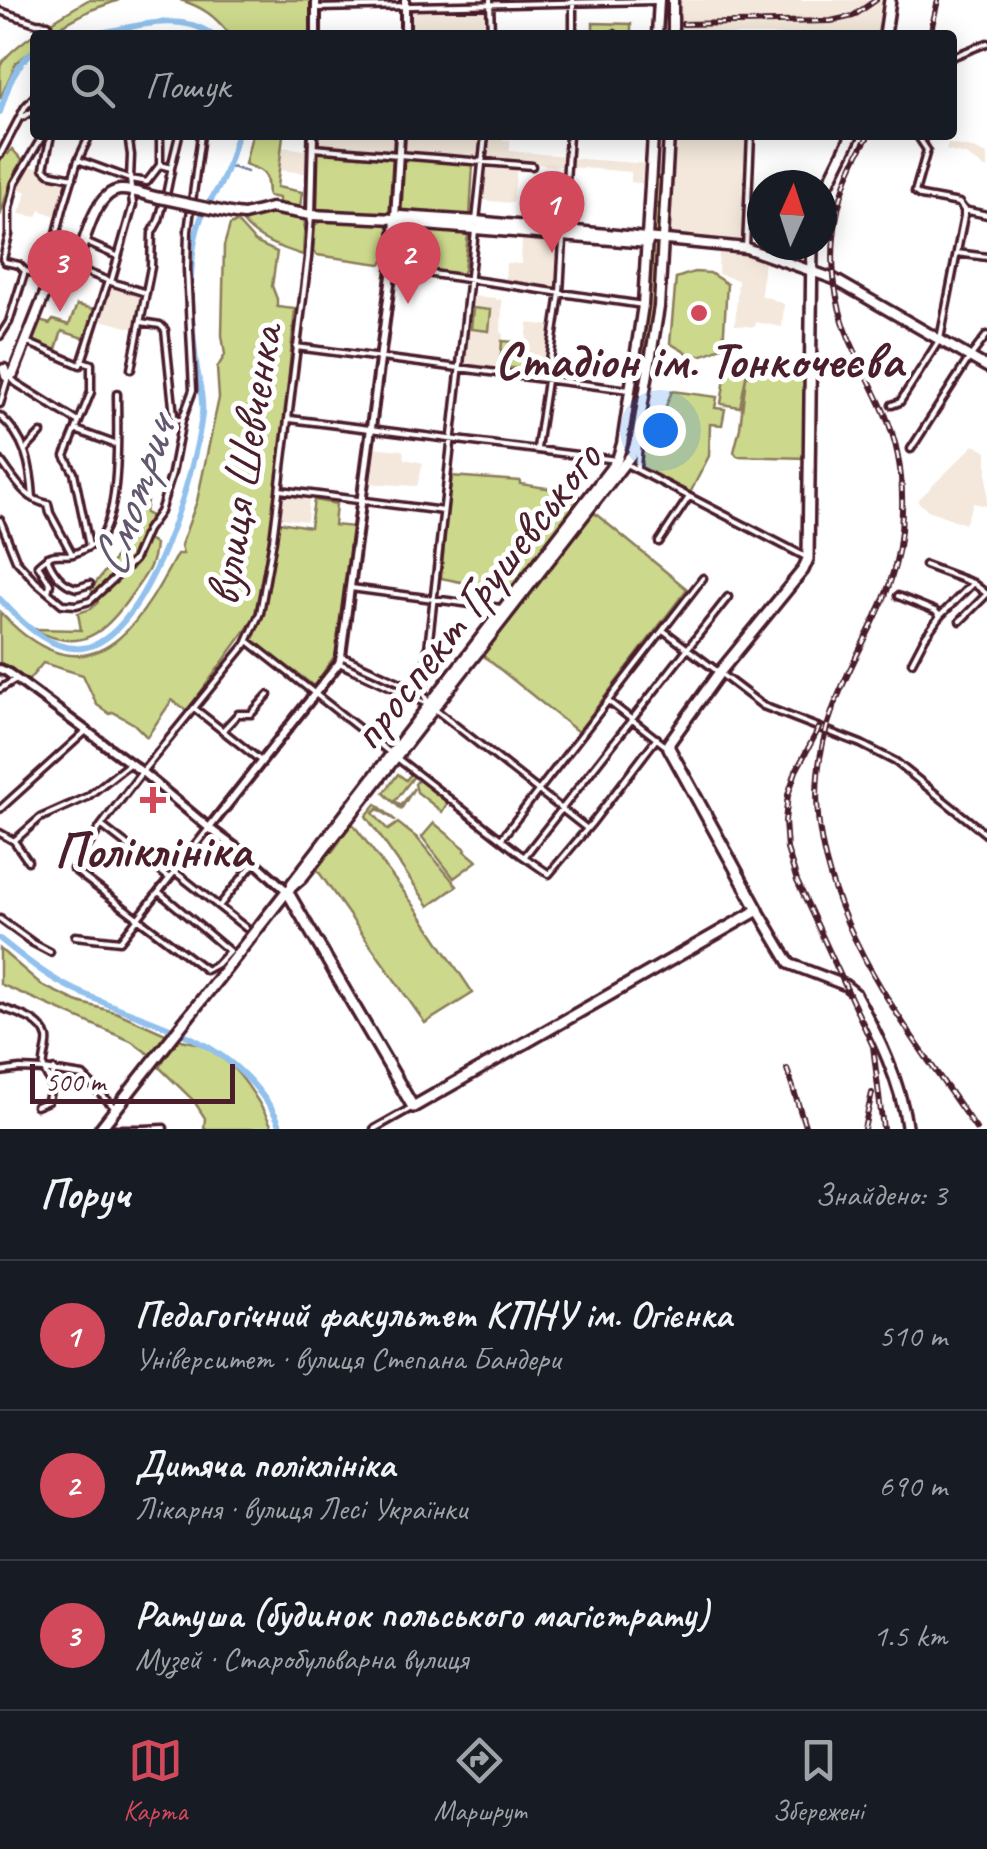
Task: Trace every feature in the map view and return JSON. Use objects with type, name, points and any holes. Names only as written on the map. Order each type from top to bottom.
[{"type":"main road","points":[[672,30],[673,0]]},
{"type":"main road","points":[[886,30],[890,0]]},
{"type":"main road","points":[[657,30],[658,1]]},
{"type":"main road","name":"проспект Грушевського","points":[[107,1127],[116,1109],[234,953],[287,891],[621,462],[643,305],[652,140]]},
{"type":"main road","name":"проспект Грушевського","points":[[432,707],[505,608],[635,447],[659,307],[669,140]]},
{"type":"main road","points":[[835,170],[850,140]]},
{"type":"main road","points":[[6,373],[22,354],[51,278],[75,266],[92,219],[106,196],[113,191],[130,190],[244,215],[271,208],[311,215],[395,219],[400,223],[746,248],[834,279],[987,367]]},
{"type":"main road","points":[[812,260],[808,559],[670,739],[669,748],[790,964],[855,992],[901,1095],[907,1129]]},
{"type":"main road","points":[[287,891],[414,1106],[758,910]]},
{"type":"street","points":[[316,30],[316,4],[658,1]]},
{"type":"street","points":[[405,2],[405,30]]},
{"type":"street","points":[[490,2],[490,30]]},
{"type":"street","points":[[573,2],[573,30]]},
{"type":"street","points":[[0,10],[48,24]]},
{"type":"street","points":[[957,55],[987,44]]},
{"type":"street","points":[[0,155],[30,103]]},
{"type":"street","points":[[19,119],[30,113]]},
{"type":"street","points":[[40,140],[16,180],[9,203],[9,235],[3,261],[51,278],[52,253],[72,178],[88,140]]},
{"type":"street","points":[[50,140],[44,168],[49,173],[72,178]]},
{"type":"street","points":[[27,342],[80,365],[133,205],[129,140]]},
{"type":"street","points":[[78,160],[130,179],[149,181],[160,165],[160,140]]},
{"type":"street","points":[[131,369],[147,293],[152,233],[159,220],[177,140]]},
{"type":"street","points":[[0,520],[16,560],[36,582],[62,604],[86,603],[134,560],[160,512],[182,420],[194,390],[187,269],[200,140]]},
{"type":"street","name":"вулиця Шевченка","points":[[138,918],[76,873],[74,865],[258,622],[309,254],[314,140]]},
{"type":"street","points":[[75,936],[120,942],[340,660],[392,268],[400,140]]},
{"type":"street","points":[[423,693],[484,140]]},
{"type":"street","points":[[537,450],[560,293],[568,140]]},
{"type":"street","points":[[746,248],[751,140]]},
{"type":"street","points":[[920,140],[926,150],[915,192],[987,215]]},
{"type":"street","points":[[313,148],[532,166]]},
{"type":"street","points":[[160,165],[171,168]]},
{"type":"street","points":[[892,405],[900,402],[940,339],[964,210]]},
{"type":"street","points":[[84,242],[117,256]]},
{"type":"street","points":[[957,253],[987,257]]},
{"type":"street","points":[[52,258],[147,293]]},
{"type":"street","points":[[392,268],[643,305]]},
{"type":"street","points":[[0,336],[14,308],[25,271]]},
{"type":"street","points":[[141,322],[165,330],[174,416],[182,420]]},
{"type":"street","points":[[911,449],[987,336]]},
{"type":"street","points":[[296,347],[630,390]]},
{"type":"street","points":[[82,361],[91,364],[91,392],[65,456],[74,473],[89,546]]},
{"type":"street","points":[[6,373],[79,422]]},
{"type":"street","points":[[0,404],[6,373]]},
{"type":"street","points":[[48,592],[50,584],[38,566],[58,553],[72,554],[89,546],[107,528],[115,486],[117,394]]},
{"type":"street","points":[[0,416],[26,450],[33,498]]},
{"type":"street","points":[[288,419],[621,462],[808,559]]},
{"type":"street","points":[[640,424],[640,471]]},
{"type":"street","points":[[76,430],[117,444]]},
{"type":"street","points":[[26,450],[40,432]]},
{"type":"street","points":[[0,460],[13,480],[33,498],[48,504],[72,554]]},
{"type":"street","points":[[279,490],[444,512]]},
{"type":"street","points":[[659,542],[690,497]]},
{"type":"street","points":[[47,558],[66,584],[78,588],[90,584]]},
{"type":"street","points":[[925,565],[973,582],[986,592],[960,620]]},
{"type":"street","points":[[502,839],[703,578]]},
{"type":"street","points":[[912,662],[940,616],[973,582]]},
{"type":"street","points":[[350,588],[505,608]]},
{"type":"street","points":[[898,596],[940,616]]},
{"type":"street","points":[[524,857],[728,597]]},
{"type":"street","points":[[662,630],[764,706],[896,762],[987,835]]},
{"type":"street","points":[[248,640],[547,874],[656,738]]},
{"type":"street","points":[[340,660],[432,707],[586,828]]},
{"type":"street","points":[[340,660],[423,693],[432,707]]},
{"type":"street","points":[[0,670],[142,772],[287,891]]},
{"type":"street","points":[[0,689],[16,679]]},
{"type":"street","points":[[223,730],[238,714],[251,714],[268,695]]},
{"type":"street","points":[[608,701],[669,748]]},
{"type":"street","points":[[193,708],[261,761]]},
{"type":"street","points":[[0,810],[87,730]]},
{"type":"street","points":[[14,842],[40,818],[87,797],[130,763]]},
{"type":"street","points":[[101,826],[170,878]]},
{"type":"street","points":[[0,834],[14,842],[28,861]]},
{"type":"street","points":[[219,906],[255,862]]},
{"type":"street","points":[[174,871],[246,928]]},
{"type":"street","points":[[138,918],[206,970],[234,953],[158,892]]},
{"type":"street","points":[[0,919],[50,952]]},
{"type":"street","points":[[0,1006],[28,1018],[44,1032],[47,1041],[42,1065],[50,1082]]},
{"type":"street","points":[[36,1106],[48,1101],[54,1070]]},
{"type":"street","points":[[0,1072],[54,1070],[86,1078],[116,1109]]},
{"type":"street","points":[[374,1129],[414,1106]]},
{"type":"street","points":[[107,1127],[164,1128]]},
{"type":"shaded area","points":[[678,0],[886,0],[882,30],[678,30]]},
{"type":"shaded area","points":[[485,7],[487,30],[410,30],[409,11]]},
{"type":"shaded area","points":[[398,140],[397,153],[319,147],[316,143]]},
{"type":"shaded area","points":[[402,140],[483,140],[481,156],[475,160],[403,153]]},
{"type":"shaded area","points":[[487,140],[510,140],[510,151],[565,156],[562,166],[486,161]]},
{"type":"shaded area","points":[[672,140],[749,140],[743,243],[668,238]]},
{"type":"shaded area","points":[[948,144],[987,155],[987,169],[966,155],[946,150]]},
{"type":"shaded area","points":[[282,147],[312,151],[311,174],[279,170]]},
{"type":"shaded area","points":[[568,158],[648,164],[647,184],[631,182],[631,172],[570,167]]},
{"type":"shaded area","points":[[485,164],[517,166],[513,203],[480,200]]},
{"type":"shaded area","points":[[31,167],[68,183],[58,217],[40,210],[37,217],[19,214],[27,192],[19,189]]},
{"type":"shaded area","points":[[522,238],[559,241],[556,289],[505,282],[506,263],[521,264]]},
{"type":"shaded area","points":[[719,249],[744,251],[747,260],[764,260],[761,295],[784,304],[782,327],[756,322],[755,327],[735,325],[738,280],[718,274]]},
{"type":"shaded area","points":[[112,285],[143,296],[135,329],[101,320]]},
{"type":"shaded area","points":[[473,296],[502,302],[503,341],[526,343],[528,323],[552,326],[544,375],[465,366]]},
{"type":"shaded area","points":[[974,445],[987,451],[987,506],[973,503],[965,524],[928,510],[917,501]]},
{"type":"shaded area","points":[[369,447],[403,450],[405,459],[423,463],[417,486],[366,483]]},
{"type":"shaded area","points":[[283,495],[309,499],[307,521],[280,518]]},
{"type":"green space","points":[[88,0],[119,0],[91,10],[61,26],[62,30],[40,30]]},
{"type":"green space","points":[[180,0],[313,0],[311,30],[226,30],[195,6]]},
{"type":"green space","points":[[593,23],[631,24],[631,30],[593,30]]},
{"type":"green space","points":[[30,38],[30,52],[16,63],[0,99],[0,67]]},
{"type":"green space","points":[[251,140],[282,140],[277,187],[302,192],[300,208],[279,204],[279,198],[268,196],[264,174],[245,164]]},
{"type":"green space","points":[[313,148],[399,155],[395,219],[311,215]]},
{"type":"green space","points":[[12,149],[22,160],[0,216],[0,161],[5,151],[8,154]]},
{"type":"green space","points":[[402,159],[473,164],[470,217],[399,213]]},
{"type":"green space","points":[[653,177],[664,177],[660,234],[656,235],[650,231]]},
{"type":"green space","points":[[269,214],[305,218],[303,255],[262,238],[242,221]]},
{"type":"green space","points":[[321,221],[386,224],[391,229],[387,259],[380,264],[317,255],[313,251],[315,225]]},
{"type":"green space","points":[[237,222],[255,242],[277,252],[272,286],[277,307],[295,309],[278,491],[254,619],[187,711],[172,700],[147,737],[134,724],[97,705],[83,675],[43,663],[28,681],[11,668],[0,667],[0,612],[25,635],[56,652],[79,655],[101,650],[120,638],[136,620],[177,554],[183,554],[181,545],[197,501],[219,398],[217,368],[225,355],[224,246],[230,225]]},
{"type":"green space","points":[[398,226],[466,232],[461,276],[399,266],[395,261]]},
{"type":"green space","points":[[655,242],[661,247],[656,307],[636,433],[627,456],[623,456],[646,307],[649,246]]},
{"type":"green space","name":"Стадіон ім. Тонкочеєва","points":[[694,272],[710,273],[727,284],[723,346],[702,355],[670,343],[676,278]]},
{"type":"green space","points":[[77,305],[94,309],[86,339],[62,331],[55,352],[30,341],[39,321],[69,325]]},
{"type":"green space","points":[[473,308],[491,310],[489,331],[471,329]]},
{"type":"green space","points":[[502,341],[526,343],[523,369],[500,367]]},
{"type":"green space","points":[[727,365],[746,368],[746,376],[808,370],[806,458],[737,456],[734,452],[746,377],[740,407],[721,404]]},
{"type":"green space","points":[[672,391],[717,397],[715,408],[725,409],[722,425],[710,424],[709,456],[689,495],[640,468],[638,463],[641,437],[657,437]]},
{"type":"green space","points":[[450,476],[520,481],[573,492],[582,498],[509,590],[504,591],[441,578]]},
{"type":"green space","points":[[149,487],[145,513],[151,516],[139,536],[155,544],[152,560],[122,608],[102,629],[78,640],[50,637],[34,629],[81,630],[78,613],[98,602],[91,589],[115,558]]},
{"type":"green space","points":[[314,500],[336,504],[334,525],[355,527],[338,651],[314,686],[252,640],[263,608],[279,522],[310,527]]},
{"type":"green space","points":[[592,511],[687,589],[578,732],[481,654]]},
{"type":"green space","points":[[398,774],[406,780],[411,774],[414,776],[395,801],[401,806],[414,788],[401,809],[384,793]]},
{"type":"green space","points":[[419,779],[448,802],[442,812],[417,792],[415,784]]},
{"type":"green space","points":[[376,804],[396,821],[378,809],[373,813],[388,830],[398,823],[417,838],[457,886],[429,906],[366,816]]},
{"type":"green space","points":[[434,823],[477,861],[454,878],[422,837]]},
{"type":"green space","points":[[349,824],[353,824],[416,908],[473,993],[425,1023],[316,868],[332,852]]},
{"type":"green space","points":[[0,949],[43,986],[170,1036],[153,1057],[131,1041],[0,984]]},
{"type":"green space","points":[[178,1039],[206,1046],[220,1055],[254,1095],[273,1129],[204,1129],[205,1118],[194,1101],[159,1067]]},
{"type":"waterway","name":"Смотрич","points":[[114,30],[168,22],[204,30]]},
{"type":"waterway","name":"Смотрич","points":[[0,112],[16,70],[30,54]]},
{"type":"waterway","name":"Смотрич","points":[[0,599],[47,640],[82,648],[106,638],[128,616],[147,585],[179,510],[198,440],[202,395],[192,312],[193,252],[201,218],[223,179],[236,140]]},
{"type":"waterway","points":[[228,166],[247,172]]},
{"type":"waterway","name":"Смотрич","points":[[0,939],[66,986],[174,1030],[219,1054],[258,1090],[281,1129]]},
{"type":"railway","points":[[683,24],[831,21],[853,16],[876,0]]},
{"type":"railway","points":[[931,30],[938,0]]},
{"type":"railway","points":[[866,140],[838,208],[833,260],[835,287],[849,338],[890,425],[902,486],[900,540],[887,591],[843,683],[823,742],[818,776],[819,827],[832,883],[864,957],[976,1129]]},
{"type":"railway","points":[[819,728],[788,795],[787,849],[797,881],[873,1046],[883,1129]]},
{"type":"railway","points":[[787,1069],[806,1129]]},
{"type":"railway","points":[[864,1129],[872,1093]]},
{"type":"place","name":"Педагогічний факультет КПНУ ім. Огієнка","points":[[552,253]]},
{"type":"place","name":"Дитяча поліклініка","points":[[408,304]]},
{"type":"place","name":"Ратуша (будинок польського магістрату)","points":[[60,312]]},
{"type":"place","name":"Стадіон ім. Тонкочеєва","points":[[699,313]]},
{"type":"place","name":"Поліклініка","points":[[153,800]]}]
